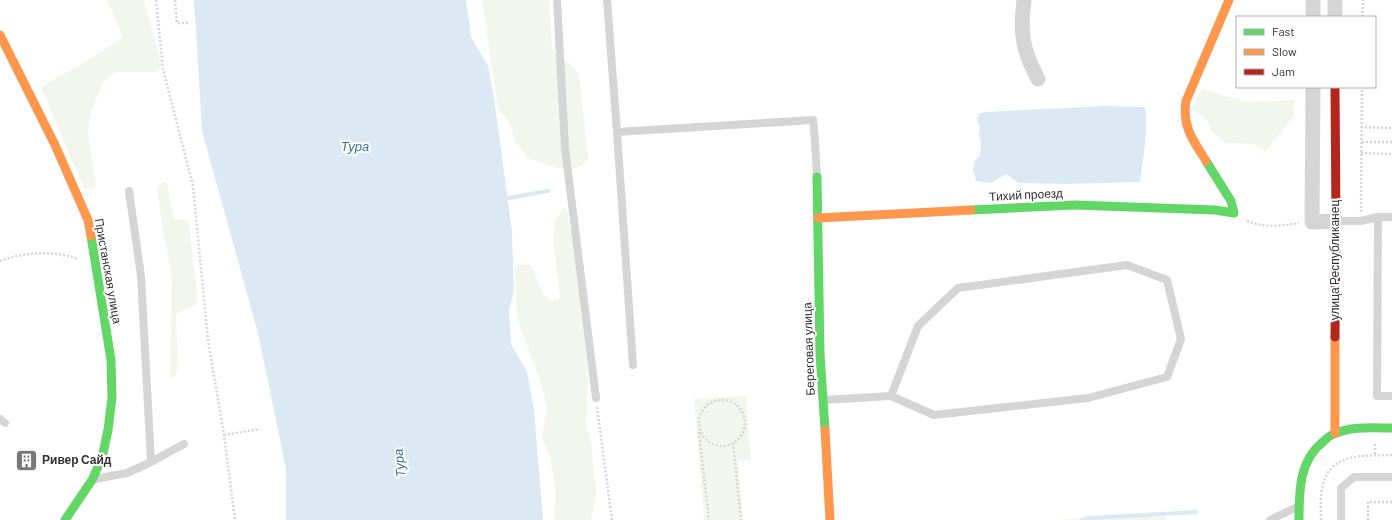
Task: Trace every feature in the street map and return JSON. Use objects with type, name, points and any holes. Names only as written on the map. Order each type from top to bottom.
[{"type":"street","points":[[1024,0],[1022,34],[1026,54],[1038,79]]},
{"type":"street","points":[[1229,0],[1186,101],[1184,113],[1188,134],[1231,201],[1234,212]]},
{"type":"street","points":[[1313,16],[1314,0]]},
{"type":"street","points":[[1335,0],[1335,16]]},
{"type":"street","name":"Пристанская улица","points":[[0,35],[55,145],[88,220],[97,267],[111,360],[112,398],[108,430],[102,458],[92,480],[65,520]]},
{"type":"street","points":[[1313,88],[1312,222],[1336,221]]},
{"type":"street","name":"улица Республиканец","points":[[1335,88],[1335,433]]},
{"type":"street","name":"Береговая улица","points":[[817,177],[820,354],[830,520]]},
{"type":"street","name":"Тихий проезд","points":[[818,218],[1075,205],[1216,210],[1234,212]]},
{"type":"street","points":[[1299,520],[1300,485],[1310,454],[1321,442],[1335,433],[1375,428],[1392,428]]},
{"type":"lane","points":[[557,0],[565,148],[596,398]]},
{"type":"lane","points":[[606,0],[634,365]]},
{"type":"lane","points":[[617,132],[813,120],[817,177]]},
{"type":"lane","points":[[129,191],[141,276],[151,462]]},
{"type":"lane","points":[[1336,221],[1361,221],[1378,217],[1392,217]]},
{"type":"lane","points":[[1378,217],[1377,396],[1392,396]]},
{"type":"lane","points":[[822,400],[891,396],[934,415],[1088,398],[1167,377],[1181,339],[1167,280],[1127,265],[958,288],[918,326],[891,396]]},
{"type":"lane","points":[[92,480],[127,473],[184,444]]},
{"type":"lane","points":[[1341,520],[1341,488],[1349,480],[1354,477],[1392,477]]},
{"type":"lane","points":[[1270,520],[1299,505]]},
{"type":"path","points":[[156,0],[164,69],[193,186],[208,340],[224,435],[235,520]]},
{"type":"path","points":[[175,0],[177,23],[189,23]]},
{"type":"path","points":[[1362,0],[1362,16]]},
{"type":"path","points":[[1361,221],[1362,88]]},
{"type":"path","points":[[1362,127],[1392,128]]},
{"type":"path","points":[[1362,142],[1392,142]]},
{"type":"path","points":[[1361,153],[1392,154]]},
{"type":"path","points":[[1234,212],[1248,222],[1264,226],[1272,227],[1312,222]]},
{"type":"path","points":[[0,261],[19,255],[37,253],[55,254],[73,257],[97,267]]},
{"type":"path","points":[[596,398],[612,520]]},
{"type":"path","points":[[699,429],[702,436],[708,442],[722,447],[733,443],[741,436],[746,422],[740,408],[734,403],[726,400],[711,402],[704,407],[700,414],[698,422],[709,520]]},
{"type":"path","points":[[224,435],[260,429]]},
{"type":"path","points":[[733,443],[741,520]]},
{"type":"path","points":[[1375,456],[1392,455]]},
{"type":"path","points":[[1368,520],[1368,502],[1392,502]]},
{"type":"shaded area","points":[[107,0],[144,0],[161,64],[160,69],[156,72],[115,72],[102,83],[91,112],[88,134],[96,185],[92,188],[84,188],[41,87],[92,58],[123,37]]},
{"type":"shaded area","points":[[482,0],[549,0],[552,47],[557,57],[569,63],[579,74],[588,156],[586,163],[571,170],[557,168],[528,158],[516,143],[508,120],[498,108]]},
{"type":"shaded area","points":[[1202,89],[1247,102],[1294,100],[1294,116],[1266,151],[1254,144],[1226,143],[1212,132],[1206,118],[1191,109]]},
{"type":"shaded area","points":[[162,183],[167,183],[174,220],[184,219],[189,222],[197,295],[196,305],[182,310],[176,315],[178,367],[175,377],[171,378],[172,279],[157,188]]},
{"type":"shaded area","points":[[563,208],[567,210],[576,256],[586,334],[588,382],[586,423],[592,448],[596,496],[591,520],[554,520],[556,492],[550,457],[542,438],[547,407],[539,377],[517,319],[515,266],[519,264],[530,265],[543,295],[552,301],[557,300],[560,296],[553,238],[555,222]]},
{"type":"shaded area","points":[[746,396],[751,460],[738,461],[743,520],[704,520],[694,399]]},
{"type":"shaded area","points":[[1118,515],[1164,516],[1166,520],[1058,520]]},
{"type":"water","name":"Тура","points":[[182,0],[466,0],[471,37],[488,66],[494,98],[512,232],[514,290],[509,311],[511,344],[527,372],[534,411],[543,520],[286,520],[286,469],[258,333],[202,131],[196,29],[183,30]]},
{"type":"water","points":[[1106,106],[1144,107],[1146,113],[1146,131],[1140,182],[1066,184],[1019,183],[1006,174],[991,183],[976,181],[973,170],[975,160],[980,156],[980,126],[977,121],[979,114],[984,112]]},
{"type":"pier","points":[[182,0],[194,0],[196,29],[183,30]]},
{"type":"waterway","points":[[508,198],[548,191]]},
{"type":"waterway","points":[[1082,520],[1089,518],[1196,512]]},
{"type":"traffic: fast","points":[[971,210],[1075,205],[1215,210],[1234,213],[1231,201],[1206,161]]},
{"type":"traffic: fast","points":[[817,177],[820,354],[825,430]]},
{"type":"traffic: fast","points":[[65,520],[92,480],[102,458],[108,430],[112,398],[111,360],[91,236]]},
{"type":"traffic: fast","points":[[1299,520],[1299,498],[1302,477],[1305,467],[1316,449],[1330,436],[1341,431],[1363,428],[1392,428]]},
{"type":"traffic: slow","points":[[1206,161],[1193,140],[1187,126],[1185,110],[1186,101],[1229,0]]},
{"type":"traffic: slow","points":[[0,35],[55,145],[88,220],[91,236]]},
{"type":"traffic: slow","points":[[818,218],[971,210]]},
{"type":"traffic: slow","points":[[1335,337],[1335,433]]},
{"type":"traffic: slow","points":[[825,430],[830,520]]},
{"type":"traffic: jam","points":[[1335,88],[1335,337]]},
{"type":"place","name":"Ривер Сайд","points":[[26,460]]}]
